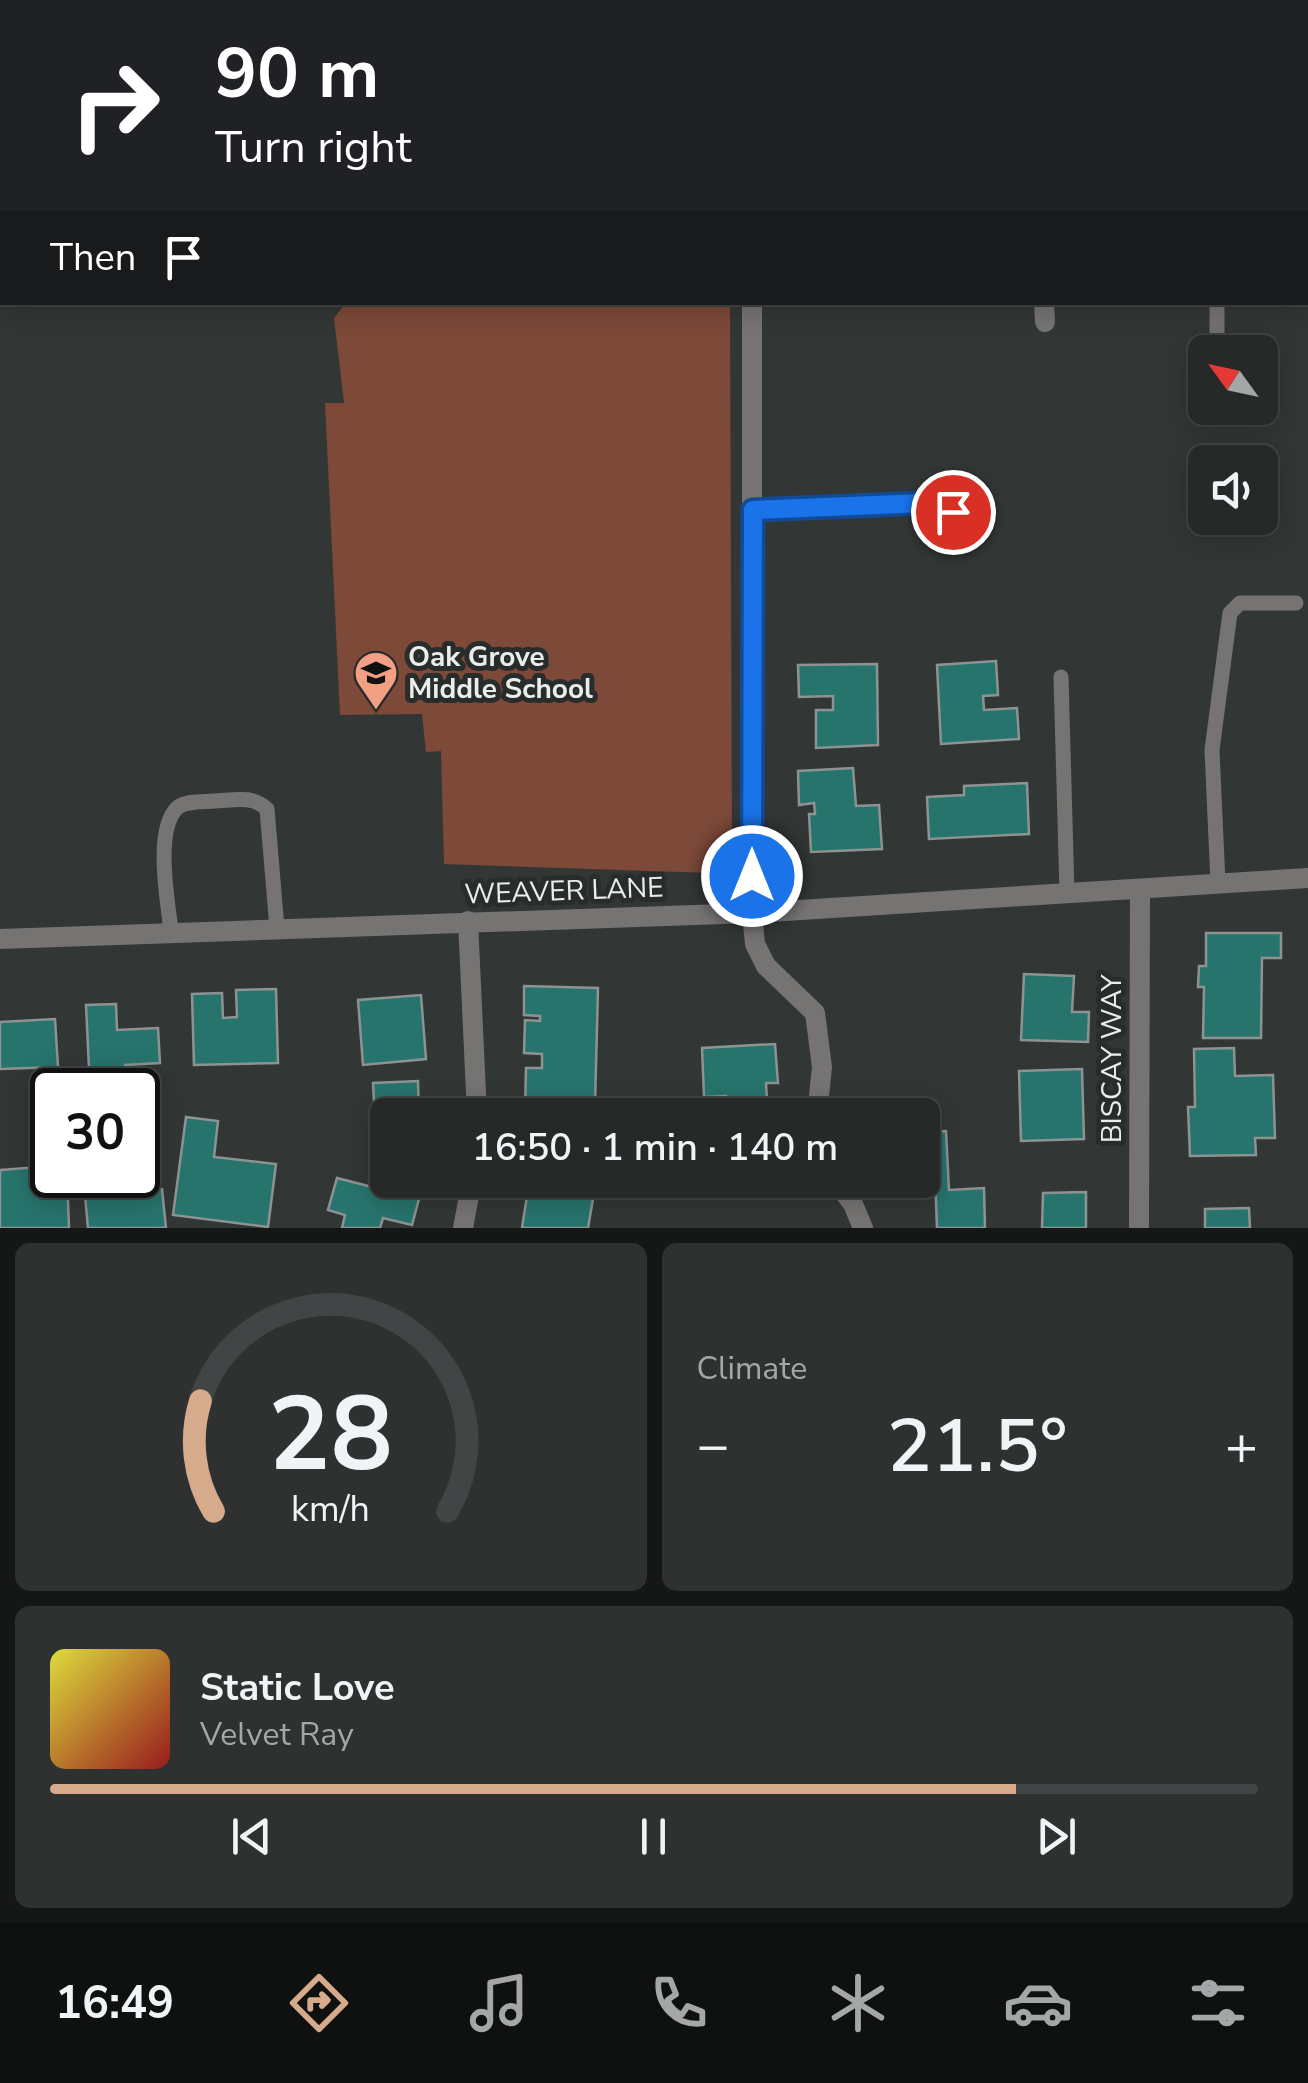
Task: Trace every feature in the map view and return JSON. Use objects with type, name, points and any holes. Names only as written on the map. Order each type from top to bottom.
[{"type":"street","points":[[752,305],[752,913],[756,944],[766,966],[815,1012],[822,1067],[819,1098]]},
{"type":"street","name":"WEAVER LANE","points":[[0,938],[752,913],[1308,878]]},
{"type":"street","name":"BISCAY WAY","points":[[1140,889],[1140,1228]]},
{"type":"street","points":[[468,920],[476,1098]]},
{"type":"street","points":[[463,1228],[469,1198]]},
{"type":"street","points":[[850,1198],[863,1228]]},
{"type":"lane","points":[[1216,305],[1217,335]]},
{"type":"lane","points":[[753,510],[924,503],[983,522]]},
{"type":"lane","points":[[1218,884],[1212,750],[1230,614],[1240,604],[1296,603]]},
{"type":"lane","points":[[1062,677],[1068,893]]},
{"type":"lane","points":[[171,932],[165,852],[174,813],[180,805],[192,802],[249,799],[267,808],[277,928]]},
{"type":"shaded area","points":[[344,305],[730,305],[732,856],[710,873],[444,864],[441,751],[426,752],[422,714],[340,715],[325,403],[344,403],[334,318]]},
{"type":"building","points":[[996,661],[998,695],[983,696],[984,710],[1017,708],[1019,739],[941,744],[937,665]]},
{"type":"building","points":[[877,664],[878,745],[816,748],[816,710],[833,710],[833,696],[799,697],[798,665]]},
{"type":"building","points":[[853,768],[856,806],[879,805],[882,849],[811,852],[809,814],[815,814],[814,803],[799,805],[798,771]]},
{"type":"building","points":[[1027,783],[1029,834],[929,839],[927,797],[964,795],[964,786]]},
{"type":"building","points":[[1206,933],[1281,933],[1281,958],[1262,958],[1261,1038],[1203,1038],[1204,987],[1198,987],[1199,966],[1206,966]]},
{"type":"building","points":[[1024,974],[1074,976],[1072,1012],[1089,1012],[1088,1042],[1021,1040]]},
{"type":"building","points":[[524,986],[598,988],[595,1098],[525,1098],[526,1068],[542,1068],[542,1054],[524,1053],[525,1020],[540,1021],[540,1016],[524,1015]]},
{"type":"building","points":[[276,989],[278,1063],[194,1065],[192,994],[222,993],[223,1018],[237,1017],[236,990]]},
{"type":"building","points":[[421,995],[426,1059],[363,1065],[358,1000]]},
{"type":"building","points":[[116,1004],[117,1030],[158,1028],[160,1063],[89,1068],[86,1005]]},
{"type":"building","points":[[55,1019],[58,1067],[0,1069],[0,1022]]},
{"type":"building","points":[[775,1044],[778,1083],[766,1083],[767,1098],[704,1097],[702,1048]]},
{"type":"building","points":[[1234,1048],[1235,1076],[1273,1075],[1275,1138],[1255,1138],[1256,1155],[1190,1156],[1188,1107],[1195,1107],[1194,1049]]},
{"type":"building","points":[[1082,1069],[1084,1139],[1021,1141],[1019,1071]]},
{"type":"building","points":[[418,1081],[418,1098],[374,1098],[373,1083]]},
{"type":"building","points":[[186,1117],[218,1121],[214,1157],[276,1164],[268,1227],[173,1215]]},
{"type":"building","points":[[940,1131],[946,1131],[949,1190],[984,1188],[985,1228],[937,1228]]},
{"type":"building","points":[[30,1168],[30,1198],[68,1198],[69,1228],[0,1228],[0,1170]]},
{"type":"building","points":[[337,1178],[370,1186],[370,1198],[419,1199],[412,1225],[383,1218],[380,1228],[342,1228],[345,1215],[328,1210]]},
{"type":"building","points":[[160,1189],[166,1228],[88,1228],[85,1198],[160,1198]]},
{"type":"building","points":[[1086,1192],[1086,1228],[1042,1228],[1043,1193]]},
{"type":"building","points":[[527,1198],[593,1198],[588,1228],[522,1228]]},
{"type":"building","points":[[1249,1208],[1250,1228],[1205,1228],[1205,1209]]},
{"type":"place","name":"Oak Grove Middle School","points":[[376,711]]},
{"type":"route","points":[[752,876],[753,510],[924,503],[953,512]]}]
